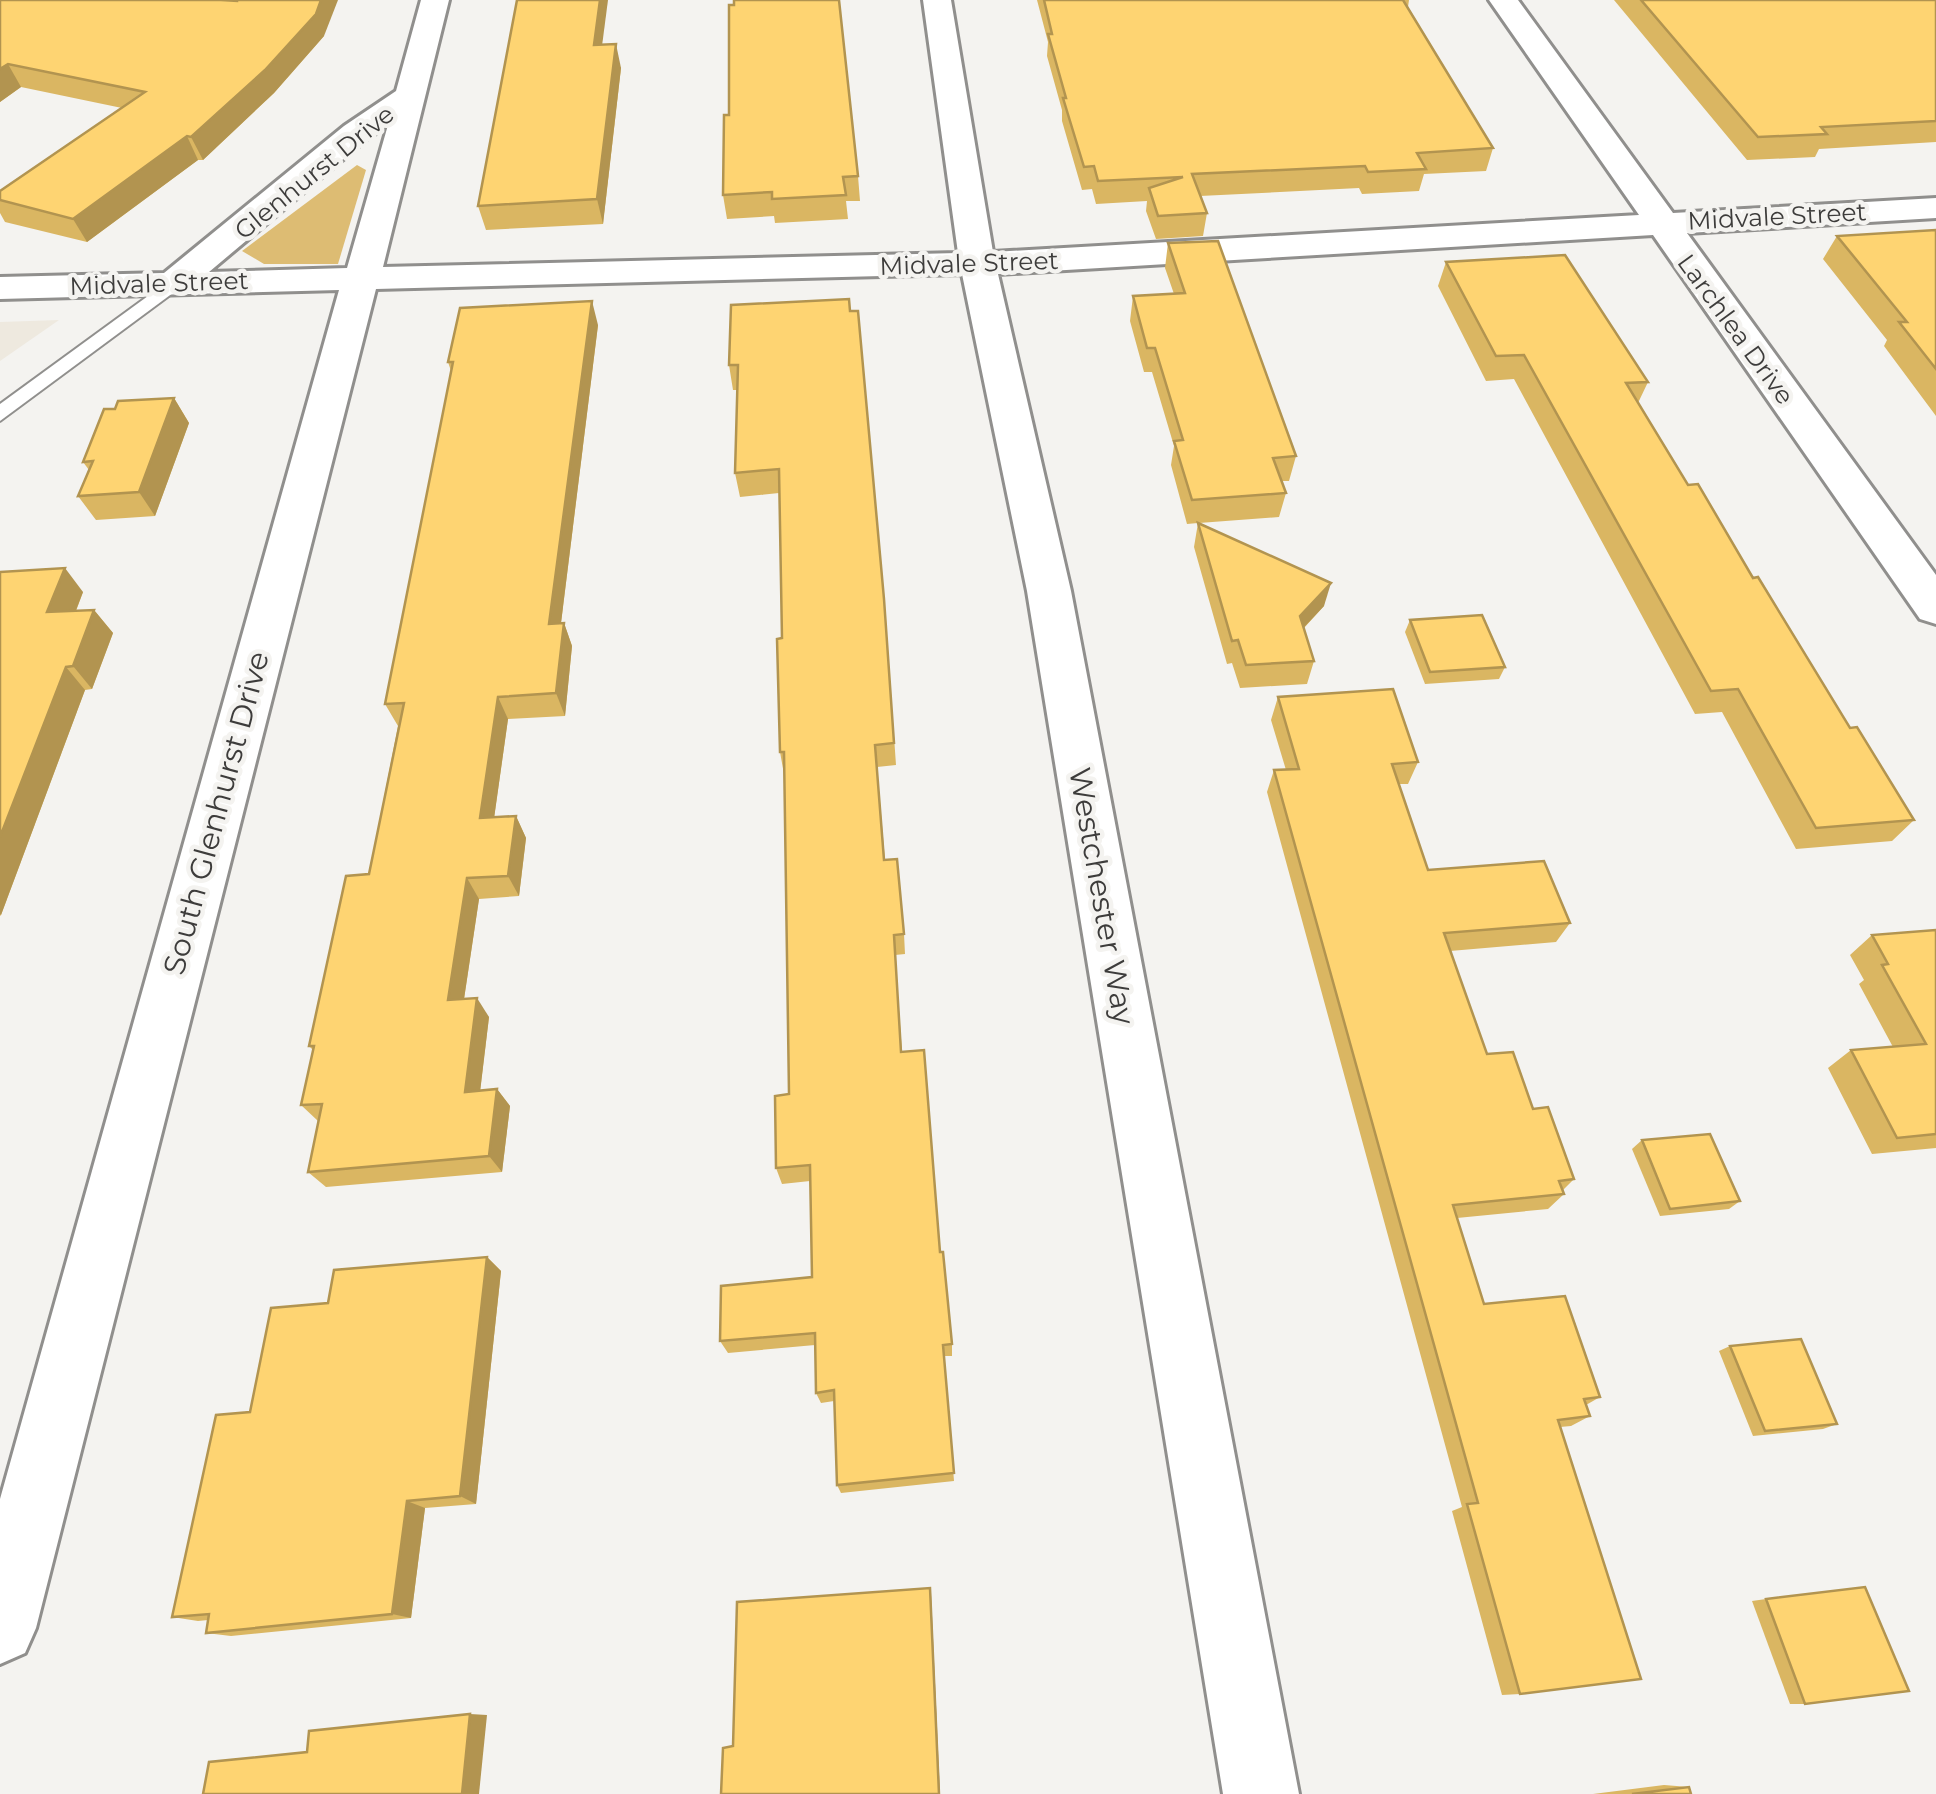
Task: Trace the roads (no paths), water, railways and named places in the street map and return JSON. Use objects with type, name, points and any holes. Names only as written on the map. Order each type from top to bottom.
[{"type":"street","name":"South Glenhurst Drive","points":[[0,1628],[350,312],[396,169],[407,98],[435,0]]},
{"type":"street","name":"Westchester Way","points":[[937,0],[978,264],[1049,591],[1261,1794]]},
{"type":"street","name":"Larchlea Drive","points":[[1502,0],[1936,608]]},
{"type":"street","name":"Glenhurst Drive","points":[[174,283],[354,133],[407,98]]},
{"type":"street","name":"Midvale Street","points":[[0,288],[978,264],[1936,208]]},
{"type":"lane","points":[[0,414],[174,283]]}]
